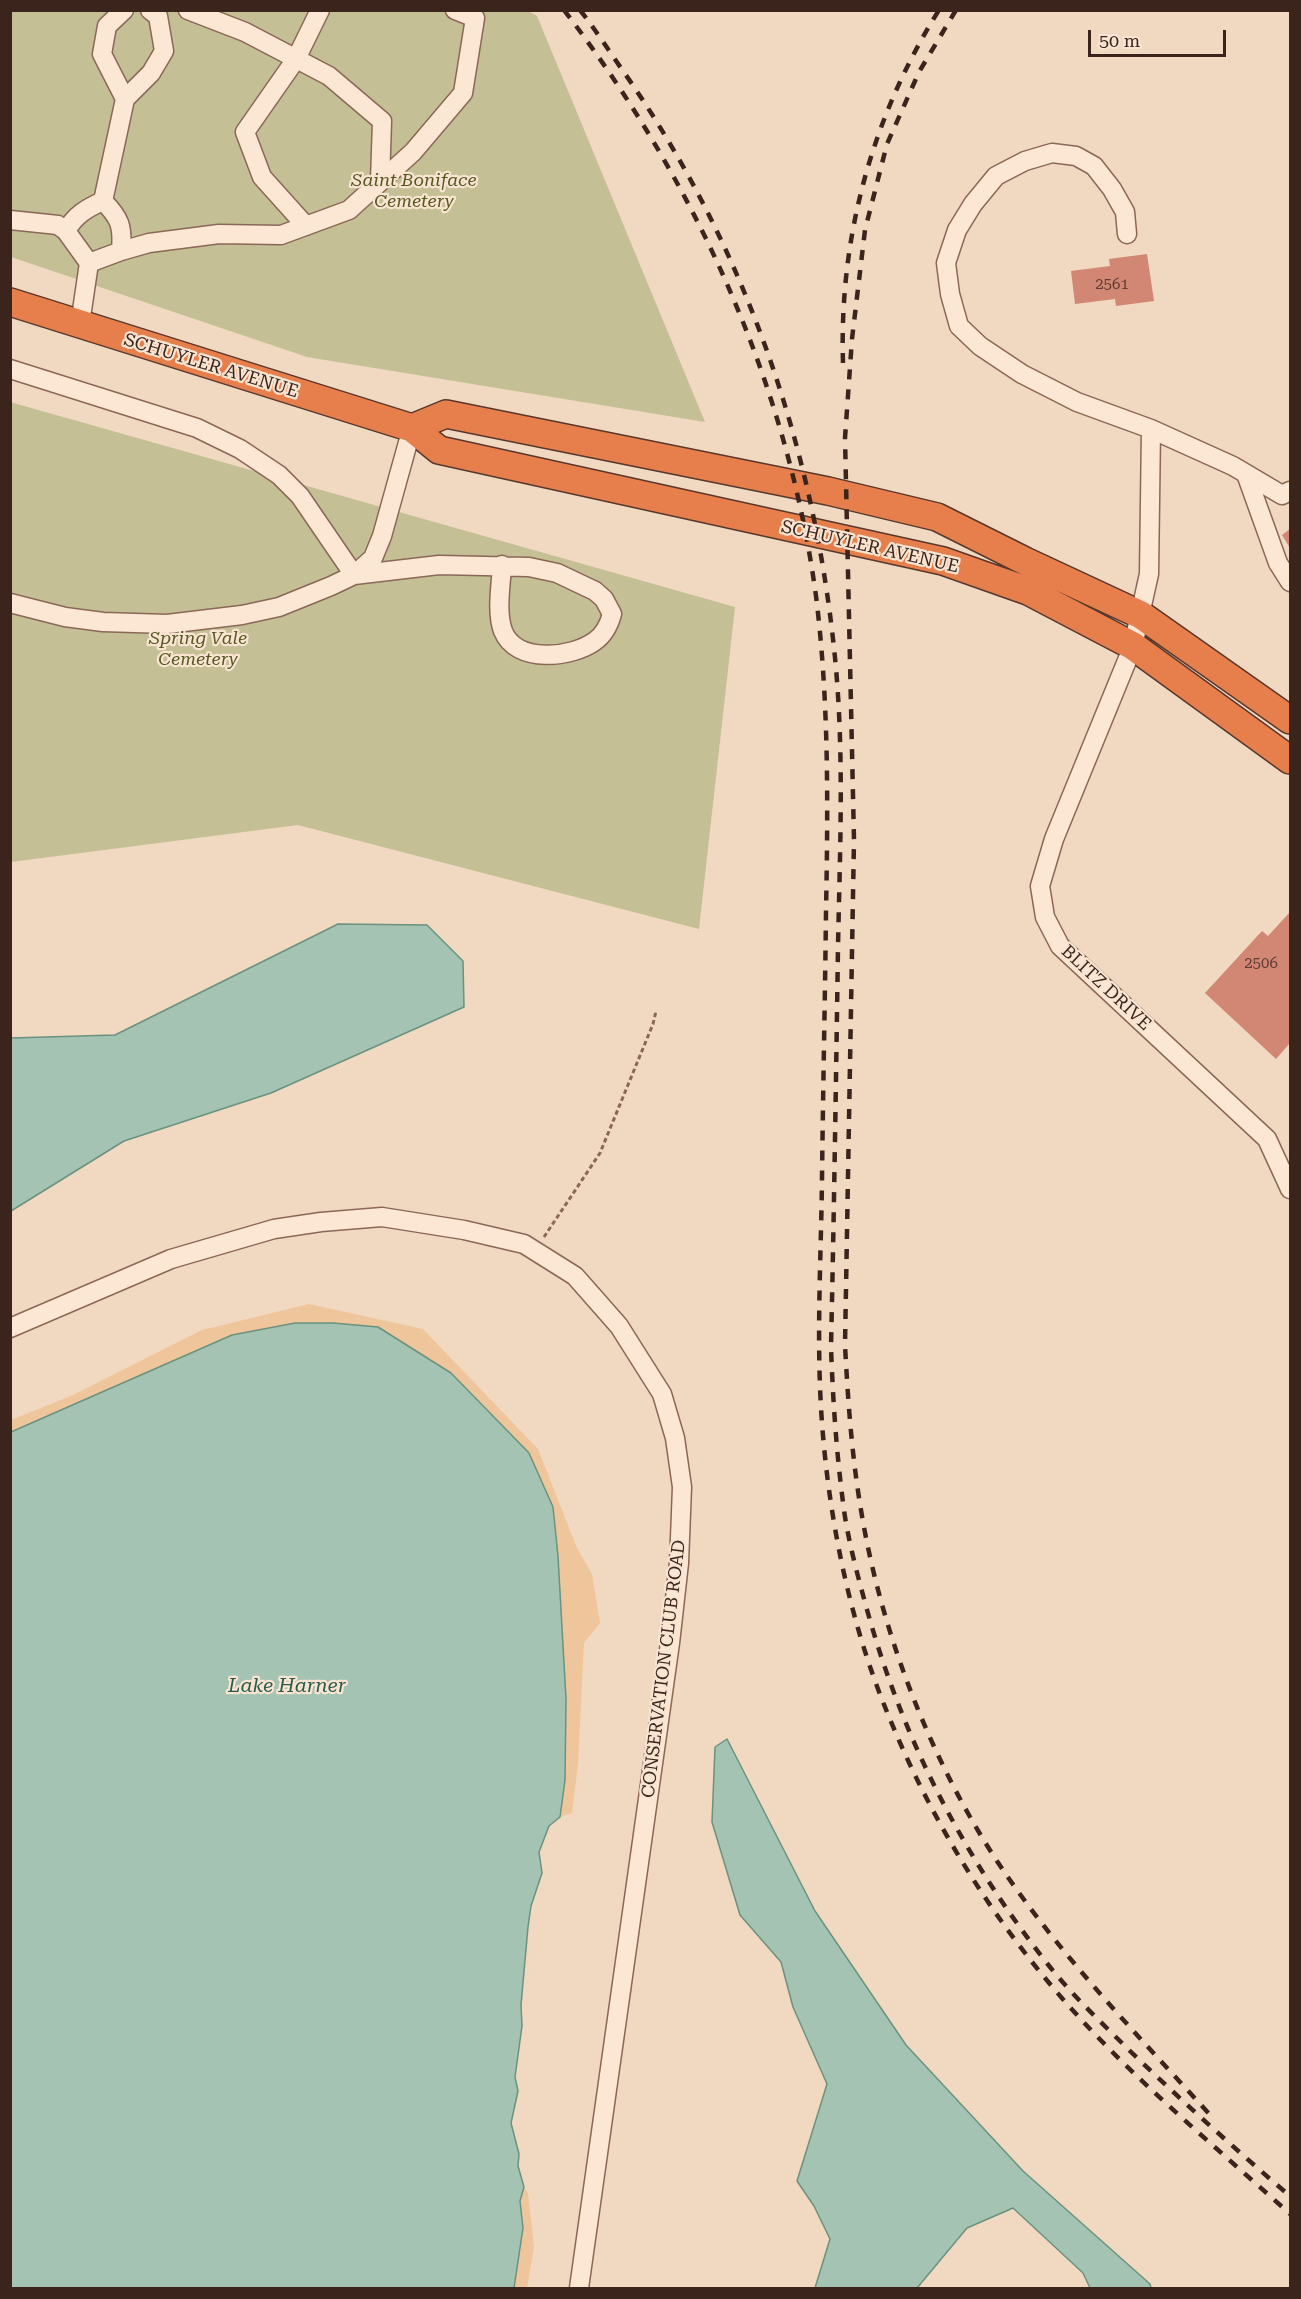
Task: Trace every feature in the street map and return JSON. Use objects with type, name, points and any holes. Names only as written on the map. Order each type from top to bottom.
[{"type":"highway","name":"SCHUYLER AVENUE","points":[[10,302],[412,428],[439,450],[943,561],[1028,591],[1133,646],[1290,760]]},
{"type":"highway","name":"SCHUYLER AVENUE","points":[[412,428],[446,414],[828,491],[937,517],[1024,561],[1141,615],[1290,720]]},
{"type":"street","points":[[124,10],[107,26],[102,54],[125,99]]},
{"type":"street","points":[[103,201],[125,99],[151,73],[164,51],[158,15],[150,10]]},
{"type":"street","points":[[188,10],[245,32],[329,76],[382,121],[380,181]]},
{"type":"street","points":[[306,226],[262,177],[245,132],[296,59],[320,10]]},
{"type":"street","points":[[89,263],[120,250],[149,243],[219,234],[281,235],[349,210],[413,152],[463,93],[475,18],[455,10]]},
{"type":"street","points":[[1127,234],[1125,212],[1112,189],[1094,166],[1076,156],[1052,153],[1025,161],[996,176],[973,204],[957,230],[946,263],[950,294],[959,326],[980,346],[1022,374],[1077,402],[1151,429],[1246,474],[1282,495],[1290,490]]},
{"type":"street","points":[[66,231],[83,210],[103,201]]},
{"type":"street","points":[[103,201],[115,213],[123,231],[120,250]]},
{"type":"street","points":[[10,220],[58,225],[66,231],[89,263],[80,324]]},
{"type":"street","points":[[10,369],[197,428],[240,449],[279,475],[300,496],[354,575]]},
{"type":"street","points":[[354,575],[373,558],[382,536],[412,428]]},
{"type":"street","name":"BLITZ DRIVE","points":[[1151,429],[1149,574],[1141,615],[1133,646],[1054,839],[1040,886],[1045,917],[1060,946],[1267,1139],[1290,1190]]},
{"type":"street","points":[[1246,474],[1278,563],[1290,582]]},
{"type":"street","points":[[10,603],[65,617],[103,622],[167,624],[242,615],[279,607],[354,575],[439,565],[502,565],[529,567],[557,573],[595,591],[604,599],[612,614],[608,628],[597,640],[584,648],[568,653],[532,653],[512,644],[504,632],[501,619],[502,565]]},
{"type":"street","name":"CONSERVATION CLUB ROAD","points":[[10,1328],[171,1259],[274,1229],[321,1221],[382,1217],[415,1221],[524,1244],[575,1276],[619,1326],[662,1394],[672,1427],[682,1487],[679,1563],[670,1643],[579,2289]]},
{"type":"path","points":[[535,1251],[600,1153],[653,1024],[656,1011]]},
{"type":"sand","points":[[309,1304],[423,1329],[538,1449],[577,1548],[592,1574],[600,1623],[584,1643],[578,1764],[572,1813],[560,1817],[565,1780],[566,1699],[553,1507],[529,1453],[451,1373],[295,1323],[232,1335],[11,1432],[11,1420],[73,1395],[202,1330]]},
{"type":"sand","points":[[524,2187],[528,2193],[534,2247],[527,2288],[514,2288],[523,2228],[520,2201]]},
{"type":"green space","name":"Saint Boniface Cemetery","points":[[11,11],[528,11],[537,16],[705,422],[307,357],[11,257]]},
{"type":"green space","name":"Spring Vale Cemetery","points":[[10,402],[735,607],[699,929],[298,825],[11,862]]},
{"type":"water","points":[[338,924],[427,925],[463,961],[464,1007],[271,1093],[124,1141],[11,1211],[11,1038],[115,1035]]},
{"type":"water","name":"Lake Harner","points":[[295,1323],[333,1323],[378,1327],[451,1373],[529,1453],[553,1507],[566,1699],[565,1780],[560,1817],[549,1826],[539,1852],[542,1873],[531,1906],[528,1927],[521,2005],[522,2026],[515,2077],[518,2091],[511,2123],[524,2187],[520,2201],[523,2228],[514,2288],[11,2288],[11,1432],[232,1335]]},
{"type":"water","points":[[727,1739],[815,1911],[906,2045],[1023,2171],[1150,2284],[1151,2288],[1090,2288],[1083,2273],[1013,2208],[967,2228],[917,2288],[815,2288],[830,2239],[814,2206],[797,2181],[827,2084],[793,2007],[781,1962],[740,1915],[712,1822],[715,1747]]},
{"type":"building","points":[[1147,254],[1154,301],[1116,306],[1115,299],[1075,304],[1071,271],[1110,266],[1109,259]]},
{"type":"building","points":[[1290,529],[1290,548],[1282,535]]},
{"type":"building","points":[[1290,912],[1290,1043],[1276,1059],[1205,993],[1262,931],[1268,936]]},
{"type":"railway","points":[[564,10],[611,75],[655,144],[694,214],[728,287],[758,362],[783,438],[802,516],[816,596],[827,754],[820,1393],[825,1459],[836,1531],[851,1603],[872,1673],[900,1743],[935,1814],[975,1882],[1020,1947],[1073,2010],[1132,2071],[1290,2214]]},
{"type":"railway","points":[[580,10],[663,133],[701,200],[734,269],[763,340],[787,413],[807,487],[822,563],[837,677],[840,754],[831,1347],[833,1390],[845,1517],[860,1584],[881,1655],[917,1750],[939,1796],[990,1884],[1019,1926],[1059,1978],[1130,2051],[1189,2107],[1290,2196]]},
{"type":"railway","points":[[843,363],[843,316],[847,270],[864,179],[895,93],[915,51],[939,10]]},
{"type":"railway","points":[[956,10],[919,72],[887,144],[865,230],[852,339],[845,438],[854,840],[845,1345],[856,1473],[872,1565],[900,1663],[919,1712],[963,1805],[989,1849],[1039,1920],[1111,2006],[1212,2117]]}]
